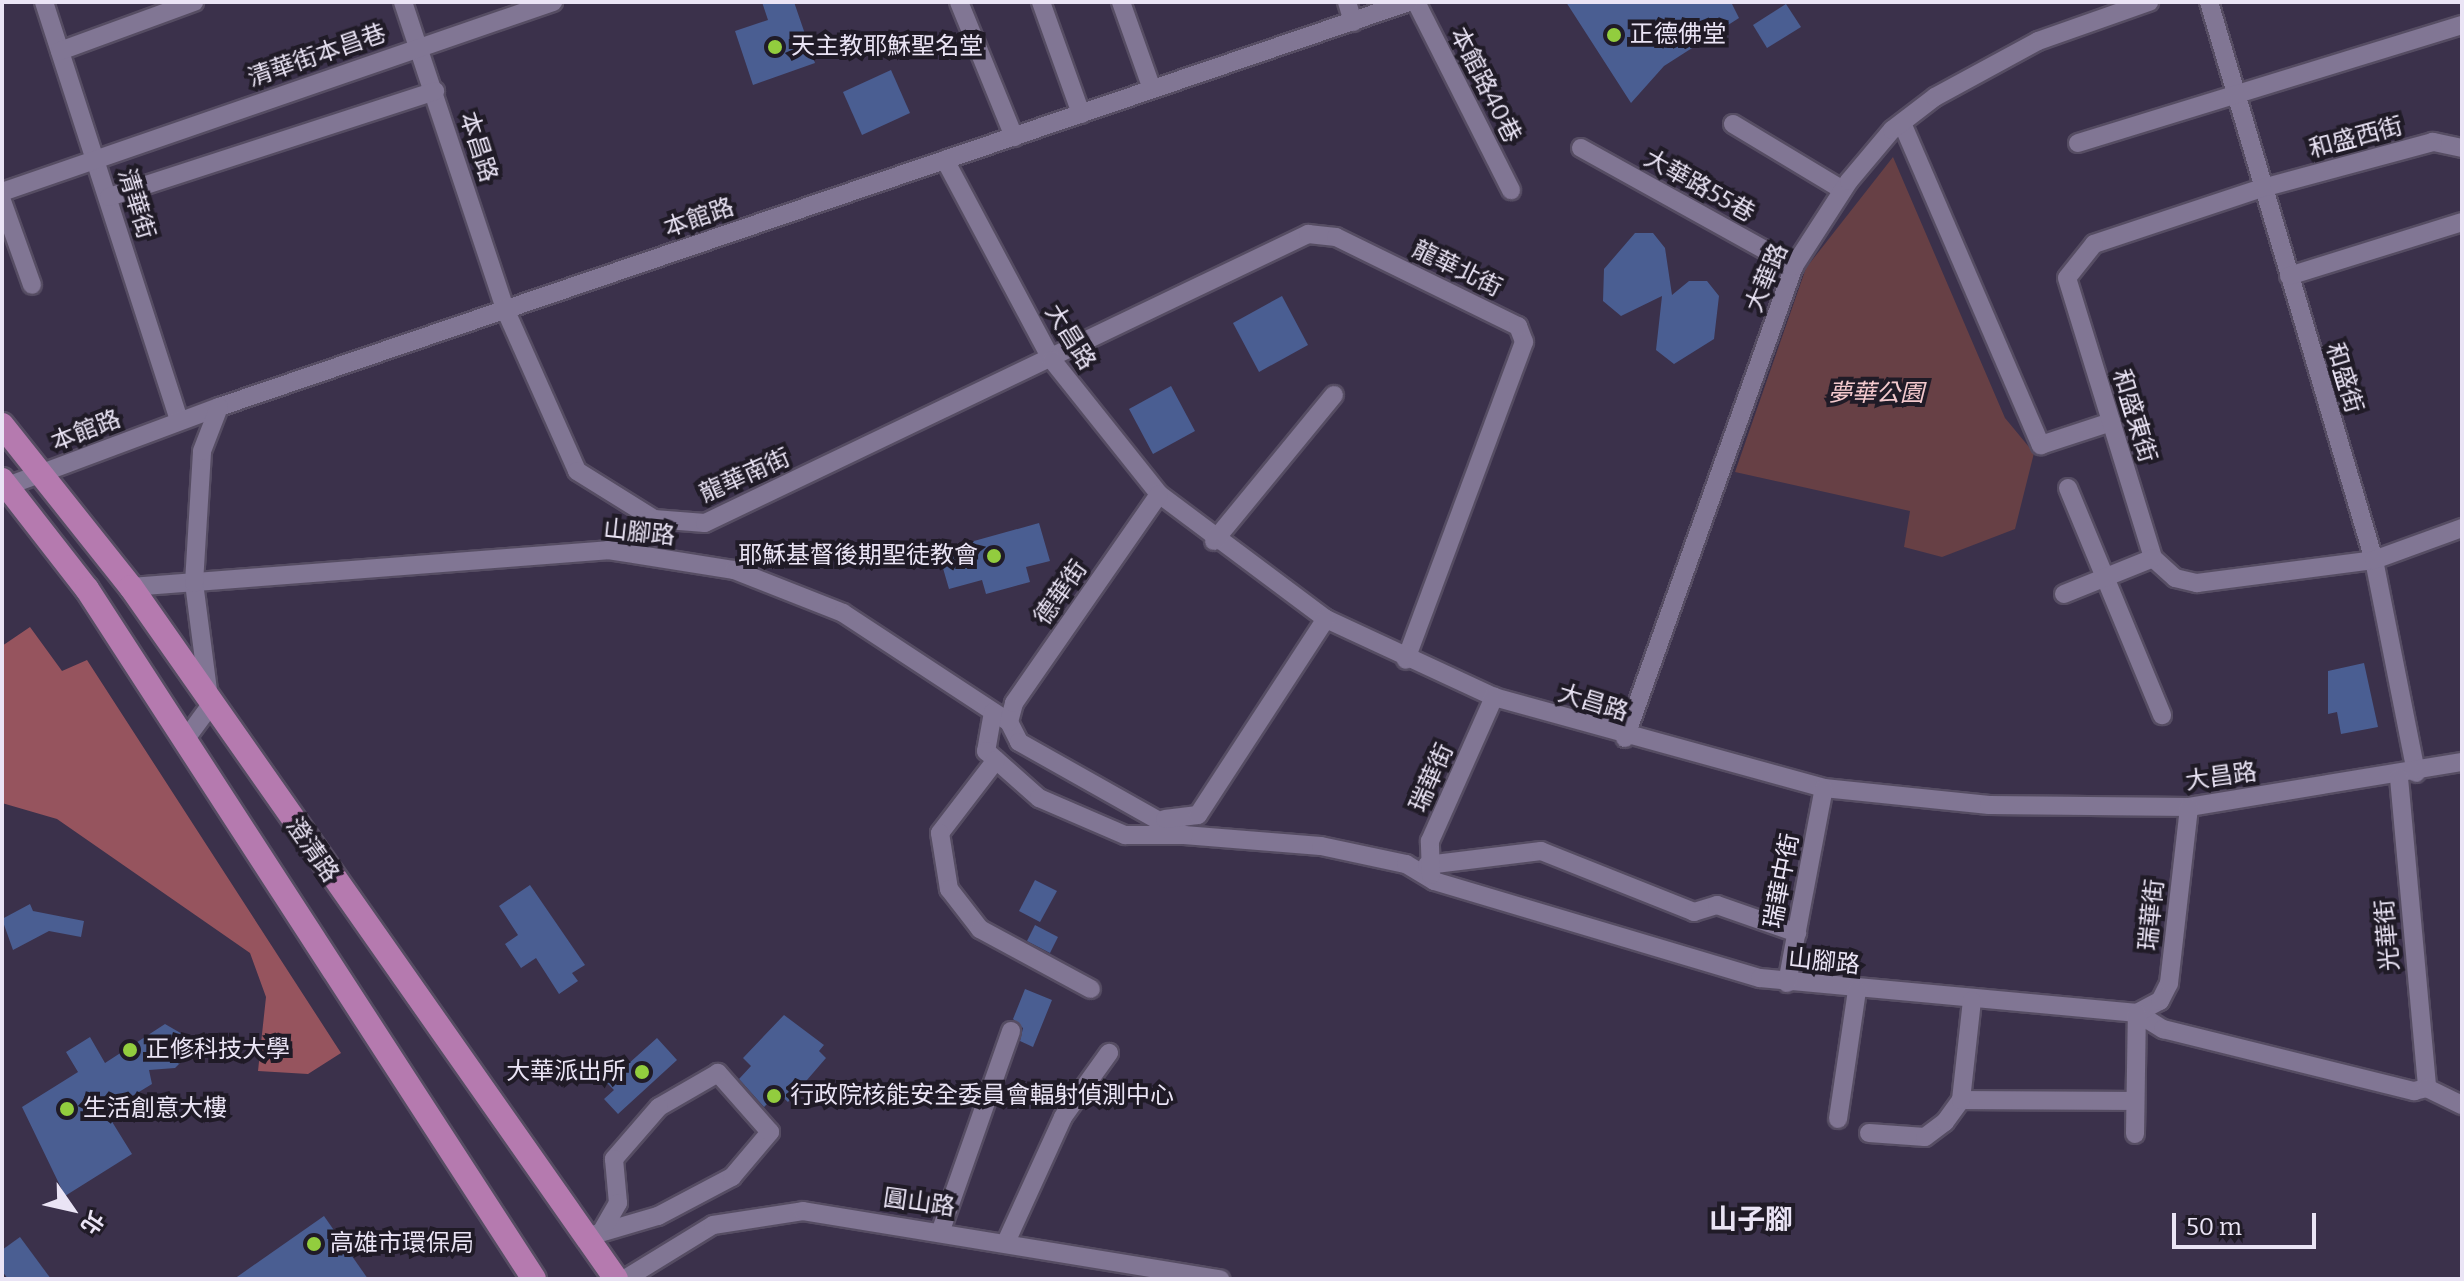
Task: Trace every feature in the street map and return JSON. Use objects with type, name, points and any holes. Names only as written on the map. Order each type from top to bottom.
[{"type":"main road","name":"澄清路","points":[[2,425],[44,472],[131,587],[210,706],[594,1234],[616,1279]]},
{"type":"main road","name":"澄清路","points":[[4,485],[87,589],[534,1279]]},
{"type":"street","name":"清華街","points":[[44,2],[179,421]]},
{"type":"street","points":[[60,51],[194,2]]},
{"type":"street","name":"本昌路","points":[[403,2],[505,309]]},
{"type":"street","name":"清華街本昌巷","points":[[2,192],[417,46],[553,2]]},
{"type":"street","points":[[959,2],[1014,137]]},
{"type":"street","points":[[1041,2],[1081,114]]},
{"type":"street","points":[[1121,2],[1152,89]]},
{"type":"street","points":[[1347,2],[1353,22]]},
{"type":"street","name":"本館路","points":[[4,485],[219,407],[1409,2]]},
{"type":"street","name":"本館路40巷","points":[[1416,2],[1511,190]]},
{"type":"street","name":"大華路","points":[[1625,738],[1794,266],[1843,190],[1902,123],[2038,41],[2149,2]]},
{"type":"street","name":"和盛街","points":[[2209,2],[2374,560],[2407,775]]},
{"type":"street","points":[[2078,143],[2234,92],[2462,25]]},
{"type":"street","points":[[109,197],[435,91]]},
{"type":"street","points":[[1902,123],[2041,445],[2111,422]]},
{"type":"street","points":[[1733,124],[1843,190]]},
{"type":"street","name":"和盛西街","points":[[2262,188],[2433,142],[2462,148]]},
{"type":"street","name":"大華路55巷","points":[[1581,148],[1794,266]]},
{"type":"street","name":"大昌路","points":[[945,160],[1052,360],[1159,494],[1214,541],[1326,619],[1406,660],[1494,697],[1625,738],[1824,788],[1989,805],[2189,807],[2407,775],[2462,762]]},
{"type":"street","name":"和盛東街","points":[[2153,558],[2067,278],[2094,244],[2262,188]]},
{"type":"street","points":[[2,201],[32,285]]},
{"type":"street","points":[[2289,276],[2462,222]]},
{"type":"street","name":"龍華北街","points":[[1052,360],[1308,234],[1336,237],[1518,326],[1524,342],[1406,660]]},
{"type":"street","name":"龍華南街","points":[[505,309],[577,471],[654,519],[705,523],[1052,360]]},
{"type":"street","points":[[1214,541],[1334,395]]},
{"type":"street","points":[[185,740],[210,706],[194,583],[202,451],[219,407]]},
{"type":"street","points":[[2068,488],[2100,579],[2162,715]]},
{"type":"street","name":"德華街","points":[[1001,717],[1014,703],[1159,494]]},
{"type":"street","points":[[2064,594],[2153,558],[2175,578],[2197,583],[2374,560],[2462,528]]},
{"type":"street","name":"山腳路","points":[[131,587],[608,550],[702,565],[843,613],[1001,717],[1019,742],[1161,819],[1184,835]]},
{"type":"street","points":[[1161,819],[1198,815],[1326,619]]},
{"type":"street","name":"瑞華街","points":[[1430,873],[1494,697]]},
{"type":"street","points":[[1001,717],[986,751],[996,760],[940,833],[949,889],[980,929],[1091,989]]},
{"type":"street","name":"山腳路","points":[[996,760],[1039,798],[1125,835],[1184,835],[1321,846],[1406,864],[1787,983],[2137,1013],[2163,1029],[2414,1091],[2427,1088],[2462,1105]]},
{"type":"street","name":"光華街","points":[[2407,775],[2427,1088]]},
{"type":"street","name":"瑞華中街","points":[[1787,983],[1824,788]]},
{"type":"street","name":"瑞華街","points":[[2137,1013],[2160,1001],[2169,983],[2189,807]]},
{"type":"street","points":[[1430,873],[1541,851],[1694,912],[1717,905],[1797,933]]},
{"type":"street","points":[[1838,1119],[1857,990]]},
{"type":"street","points":[[1869,1133],[1925,1137],[1961,1100],[1972,1001]]},
{"type":"street","points":[[2135,1134],[2137,1013]]},
{"type":"street","points":[[941,1230],[1011,1031]]},
{"type":"street","points":[[1007,1240],[1063,1117],[1109,1053]]},
{"type":"street","points":[[718,1073],[770,1132],[732,1177],[658,1216],[594,1234],[618,1203],[614,1159],[659,1107],[718,1073]]},
{"type":"street","points":[[1961,1100],[2134,1101]]},
{"type":"street","name":"圓山路","points":[[625,1279],[713,1225],[761,1213],[803,1211],[1007,1240],[1220,1279]]},
{"type":"green space","name":"夢華公園","points":[[1893,157],[2005,418],[2034,453],[2015,529],[1942,557],[1904,547],[1910,511],[1735,472],[1806,268]]},
{"type":"shaded area","points":[[30,627],[62,671],[87,660],[341,1053],[308,1074],[258,1071],[266,997],[250,953],[57,819],[2,803],[2,646]]},
{"type":"building","name":"天主教耶穌聖名堂","points":[[762,2],[794,2],[815,63],[753,85],[735,31],[768,20]]},
{"type":"building","points":[[1566,2],[1731,2],[1739,18],[1664,66],[1631,103]]},
{"type":"building","points":[[1786,4],[1801,27],[1767,48],[1753,25]]},
{"type":"building","points":[[891,70],[910,113],[862,135],[843,92]]},
{"type":"building","points":[[1635,233],[1653,233],[1665,248],[1672,295],[1689,281],[1707,281],[1719,296],[1714,339],[1674,364],[1656,350],[1662,296],[1621,316],[1603,301],[1604,269]]},
{"type":"building","points":[[1282,296],[1308,345],[1259,372],[1233,323]]},
{"type":"building","points":[[1171,386],[1195,431],[1153,454],[1129,409]]},
{"type":"building","name":"耶穌基督後期聖徒教會","points":[[1039,523],[1050,561],[1026,567],[1030,582],[986,594],[982,580],[949,589],[938,551]]},
{"type":"building","points":[[2364,663],[2378,727],[2341,734],[2337,712],[2328,714],[2328,671]]},
{"type":"building","points":[[1035,880],[1057,891],[1040,922],[1019,911]]},
{"type":"building","points":[[530,885],[585,965],[572,973],[578,981],[559,994],[536,958],[521,968],[505,944],[518,935],[499,906]]},
{"type":"building","points":[[30,904],[33,911],[84,921],[81,937],[49,931],[13,950],[2,919]]},
{"type":"building","points":[[1035,925],[1058,937],[1050,953],[1027,941]]},
{"type":"building","points":[[1025,989],[1052,1000],[1033,1047],[1020,1041],[1023,1028],[1013,1019]]},
{"type":"building","name":"行政院核能安全委員會輻射偵測中心","points":[[784,1015],[824,1045],[819,1051],[826,1058],[788,1102],[778,1093],[764,1107],[739,1079],[751,1066],[743,1058]]},
{"type":"building","name":"生活創意大樓","points":[[165,1024],[184,1035],[186,1057],[175,1068],[149,1070],[152,1084],[106,1112],[132,1154],[65,1196],[22,1107],[78,1072],[66,1052],[90,1037],[105,1063]]},
{"type":"building","name":"大華派出所","points":[[657,1038],[677,1060],[618,1114],[604,1099],[614,1090],[607,1083]]},
{"type":"building","name":"高雄市環保局","points":[[324,1216],[368,1279],[234,1279]]},
{"type":"building","points":[[20,1237],[51,1279],[8,1279],[2,1271],[2,1250]]},
{"type":"place","name":"正德佛堂","points":[[1614,35]]},
{"type":"place","name":"天主教耶穌聖名堂","points":[[775,47]]},
{"type":"place","name":"耶穌基督後期聖徒教會","points":[[994,556]]},
{"type":"place","name":"正修科技大學","points":[[130,1050]]},
{"type":"place","name":"大華派出所","points":[[642,1072]]},
{"type":"place","name":"行政院核能安全委員會輻射偵測中心","points":[[774,1096]]},
{"type":"place","name":"生活創意大樓","points":[[67,1109]]},
{"type":"place","name":"高雄市環保局","points":[[314,1244]]},
{"type":"district","name":"山子腳","points":[[1751,1220]]}]
